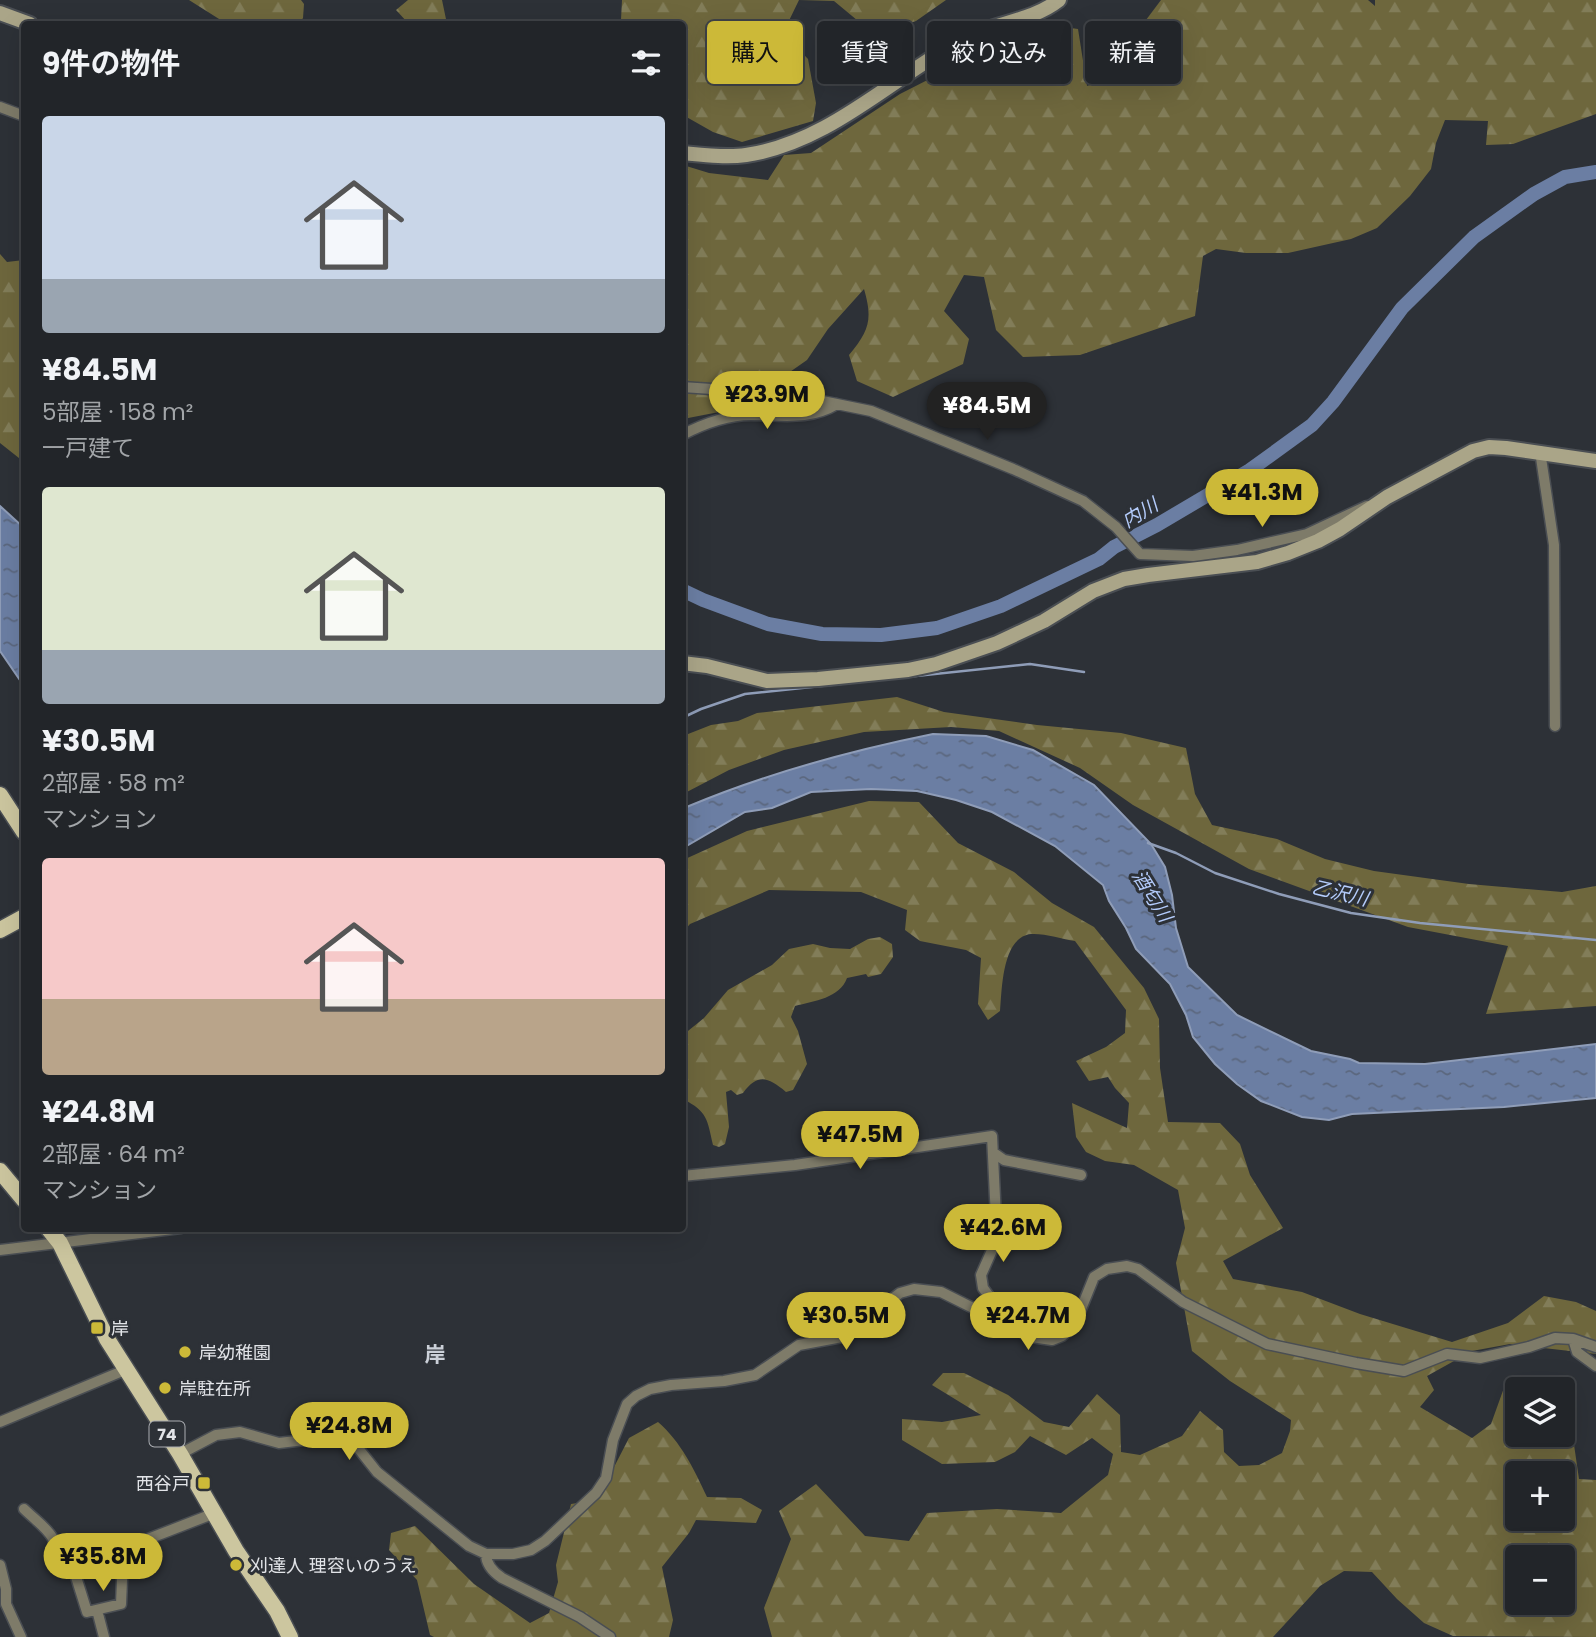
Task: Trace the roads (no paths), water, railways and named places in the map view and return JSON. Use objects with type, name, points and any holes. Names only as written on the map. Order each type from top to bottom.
[{"type":"main road","points":[[1,799],[21,828]]},
{"type":"main road","points":[[0,930],[21,919]]},
{"type":"main road","points":[[0,1171],[21,1196]]},
{"type":"main road","name":"74","points":[[53,1233],[90,1309],[125,1370],[180,1454],[236,1551],[277,1611],[290,1637]]},
{"type":"street","points":[[686,153],[744,156],[799,141],[963,39],[1047,9],[1059,0]]},
{"type":"street","points":[[0,13],[22,21]]},
{"type":"street","points":[[0,107],[21,115]]},
{"type":"street","points":[[686,387],[788,394],[871,411],[1013,469],[1083,501],[1116,527],[1140,554],[1193,556],[1237,550],[1307,534],[1362,507],[1375,505]]},
{"type":"street","points":[[686,433],[730,418],[749,415],[799,417],[826,411],[837,404]]},
{"type":"street","points":[[686,663],[767,681],[908,670],[936,664],[997,643],[1044,621],[1093,591],[1124,579],[1257,562],[1288,553],[1329,535],[1375,505],[1473,451],[1489,447],[1540,451],[1596,461]]},
{"type":"street","points":[[1540,451],[1554,545],[1555,726]]},
{"type":"street","points":[[686,1176],[781,1167],[992,1136],[997,1239],[981,1275],[983,1288],[1004,1311],[1037,1324],[1059,1324],[1069,1331]]},
{"type":"street","points":[[994,1153],[1004,1160],[1081,1175]]},
{"type":"street","points":[[0,1250],[53,1233],[79,1232]]},
{"type":"street","points":[[180,1454],[216,1436],[240,1432],[279,1443],[330,1437],[345,1439],[358,1448],[377,1472],[469,1546],[486,1554],[513,1554],[531,1550],[545,1541],[596,1493],[606,1478],[613,1440],[627,1404],[636,1396],[650,1389],[671,1385],[724,1381],[755,1375],[799,1345],[842,1337],[892,1298],[907,1291],[941,1292],[1038,1339],[1052,1340],[1069,1331],[1080,1314],[1094,1277],[1107,1269],[1127,1266],[1138,1269],[1183,1302],[1267,1344],[1356,1363],[1404,1371],[1447,1354],[1480,1359],[1555,1338],[1573,1339],[1596,1347]]},
{"type":"street","points":[[1573,1339],[1577,1352],[1596,1366]]},
{"type":"street","points":[[0,1422],[125,1370]]},
{"type":"street","points":[[24,1509],[54,1537],[58,1550],[57,1566],[117,1551],[215,1513]]},
{"type":"street","points":[[72,1564],[88,1612],[121,1604],[122,1580],[117,1551]]},
{"type":"street","points":[[486,1554],[486,1560],[493,1572],[580,1617],[610,1637]]},
{"type":"street","points":[[0,1565],[6,1589],[6,1604],[21,1637]]},
{"type":"street","points":[[97,1610],[104,1637]]},
{"type":"water","points":[[0,506],[21,525],[21,682],[0,651]]},
{"type":"water","name":"酒匂川","points":[[933,734],[986,736],[1033,750],[1094,785],[1151,844],[1165,867],[1176,928],[1188,967],[1237,1015],[1311,1051],[1359,1063],[1425,1064],[1596,1044],[1596,1098],[1504,1107],[1352,1114],[1329,1120],[1302,1117],[1261,1101],[1215,1064],[1193,1037],[1186,1015],[1170,984],[1136,949],[1103,885],[1055,846],[992,812],[956,800],[917,791],[871,789],[811,792],[772,808],[745,812],[686,846],[686,808],[689,806],[749,783],[871,748]]},
{"type":"waterway","name":"内川","points":[[686,592],[768,624],[822,634],[881,635],[937,628],[1001,606],[1099,559],[1114,547],[1250,470],[1312,425],[1333,402],[1402,308],[1474,237],[1534,194],[1565,177],[1596,172]]},
{"type":"waterway","points":[[686,716],[745,694],[1030,664],[1084,672]]},
{"type":"waterway","name":"乙沢川","points":[[1148,843],[1176,853],[1215,873],[1351,913],[1420,923],[1596,940]]},
{"type":"place","name":"岸","points":[[97,1328]]},
{"type":"place","name":"岸幼稚園","points":[[185,1352]]},
{"type":"place","name":"岸駐在所","points":[[165,1388]]},
{"type":"place","name":"西谷戸","points":[[204,1483]]},
{"type":"place","name":"刈達人 理容いのうえ","points":[[236,1565]]},
{"type":"district","name":"岸","points":[[435,1354]]}]
